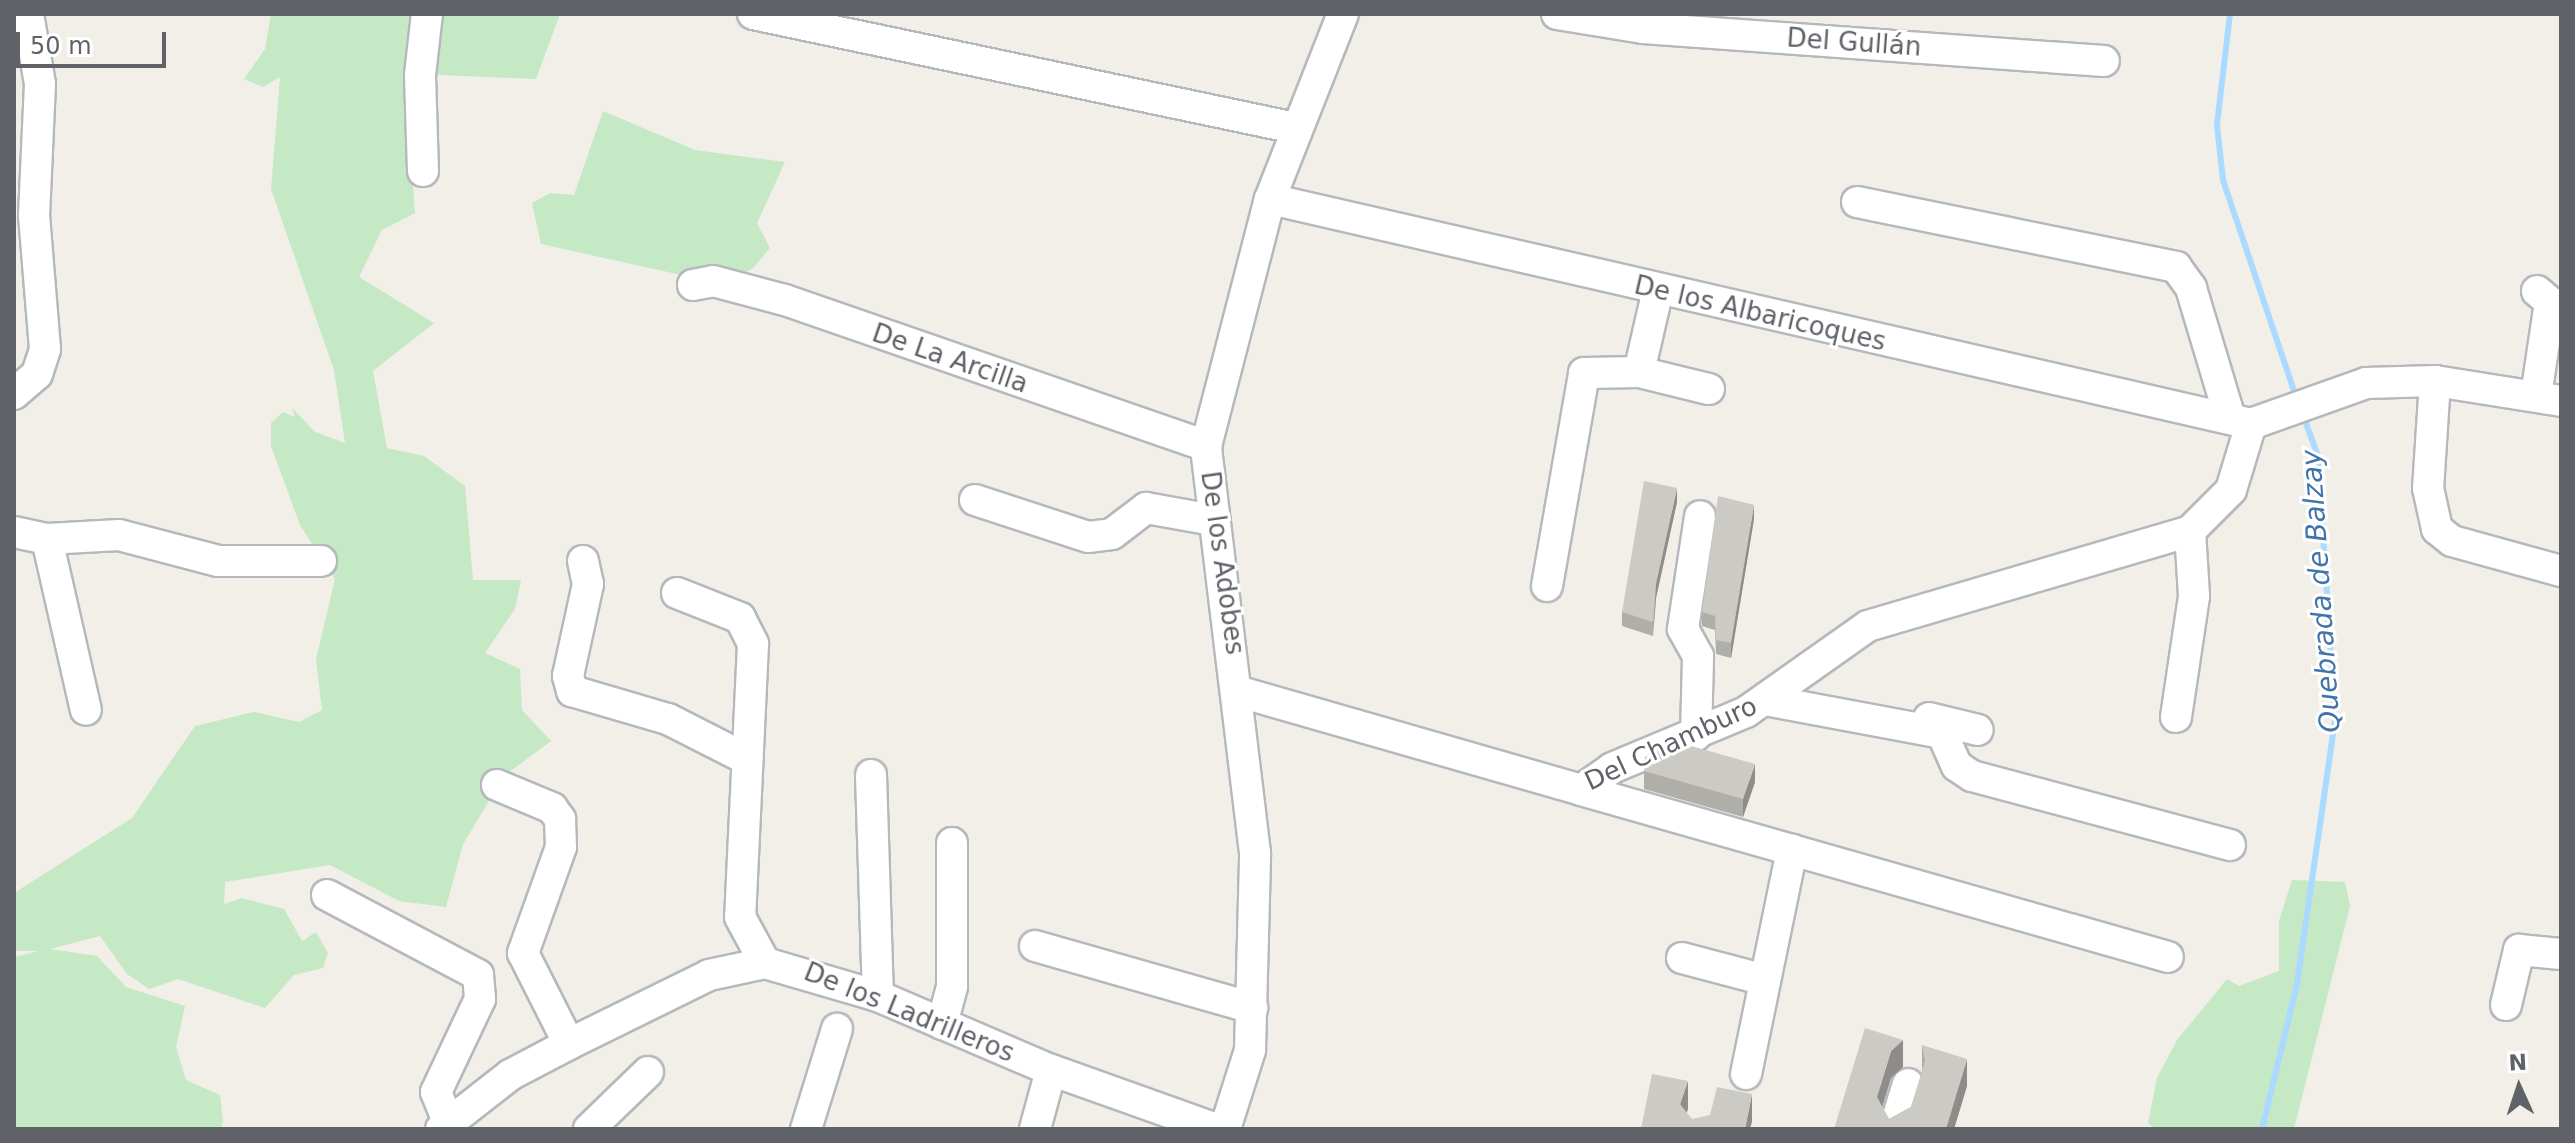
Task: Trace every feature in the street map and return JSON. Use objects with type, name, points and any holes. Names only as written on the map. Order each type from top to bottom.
[{"type":"street","points":[[14,394],[37,374],[45,349],[34,205],[41,100],[28,14]]},
{"type":"street","points":[[423,171],[420,75],[427,14]]},
{"type":"street","points":[[753,14],[1295,128]]},
{"type":"street","name":"De los Adobes","points":[[1214,1128],[1244,1079],[1252,1008],[1255,853],[1240,692],[1213,520],[1206,446],[1270,199],[1295,128],[1343,14]]},
{"type":"street","name":"Del Gullán","points":[[1557,14],[1643,28],[2104,61]]},
{"type":"street","name":"De los Albaricoques","points":[[1270,199],[2240,421]]},
{"type":"street","points":[[1857,202],[2176,267],[2191,288],[2240,421],[2281,413],[2366,383],[2435,381],[2549,399],[2550,302],[2537,291]]},
{"type":"street","name":"De La Arcilla","points":[[693,285],[713,281],[785,300],[1206,446]]},
{"type":"street","points":[[1639,372],[1658,290]]},
{"type":"street","points":[[1547,586],[1579,381],[1593,369],[1639,372],[1709,389]]},
{"type":"street","points":[[2435,381],[2428,488],[2437,529],[2452,541],[2561,571]]},
{"type":"street","name":"Del Chamburo","points":[[1240,692],[1581,790],[1612,768],[1696,735],[1765,700],[1788,680],[1868,626],[2190,531],[2231,490],[2240,421]]},
{"type":"street","points":[[975,500],[1088,537],[1112,534],[1146,508],[1213,520]]},
{"type":"street","points":[[1696,735],[1698,656],[1683,629],[1700,516]]},
{"type":"street","points":[[2176,717],[2194,596],[2190,531]]},
{"type":"street","points":[[14,532],[47,539],[119,535],[218,561],[321,561]]},
{"type":"street","points":[[47,539],[86,710]]},
{"type":"street","points":[[583,561],[588,584],[568,676],[572,691],[668,719],[747,759]]},
{"type":"street","points":[[677,593],[740,618],[750,632],[740,917],[765,963]]},
{"type":"street","points":[[1788,680],[1978,730]]},
{"type":"street","points":[[1765,700],[1942,733],[1957,766],[1972,776],[2230,845]]},
{"type":"street","points":[[871,775],[878,996]]},
{"type":"street","points":[[497,785],[552,808],[560,819],[561,847],[523,953],[569,1044]]},
{"type":"street","points":[[1581,790],[2168,957]]},
{"type":"street","points":[[942,1024],[952,986],[952,843]]},
{"type":"street","points":[[1746,1074],[1792,850]]},
{"type":"street","points":[[327,895],[478,975],[480,999],[436,1092],[444,1125]]},
{"type":"street","points":[[1035,946],[1252,1008]]},
{"type":"street","points":[[2506,1005],[2519,950],[2561,954]]},
{"type":"street","points":[[1682,958],[1765,980]]},
{"type":"street","name":"De los Ladrilleros","points":[[444,1125],[569,1044],[709,975],[765,963],[878,996],[1051,1070],[1214,1128]]},
{"type":"street","points":[[806,1129],[837,1029]]},
{"type":"street","points":[[1035,1129],[1051,1070]]},
{"type":"street","points":[[589,1129],[648,1072]]},
{"type":"street","points":[[1894,1129],[1908,1084]]},
{"type":"green space","points":[[271,14],[560,14],[536,79],[438,75],[407,105],[415,213],[382,230],[359,277],[434,323],[373,371],[387,448],[424,456],[465,486],[473,580],[521,580],[515,609],[485,653],[520,669],[522,710],[551,741],[504,776],[463,844],[446,907],[399,901],[330,865],[225,882],[224,904],[242,898],[284,909],[302,941],[316,932],[328,953],[323,968],[294,975],[265,1008],[178,979],[149,989],[127,974],[100,936],[50,949],[97,956],[126,987],[185,1006],[176,1047],[186,1080],[220,1095],[223,1122],[221,1129],[14,1129],[14,957],[39,951],[14,951],[14,893],[132,818],[195,726],[254,712],[299,722],[322,710],[316,659],[335,579],[300,525],[271,446],[271,423],[283,412],[295,417],[292,408],[315,432],[345,443],[334,370],[271,189],[280,77],[263,87],[244,79],[265,49]]},
{"type":"green space","points":[[603,111],[695,150],[785,162],[757,223],[770,248],[753,268],[733,280],[686,276],[541,244],[532,203],[550,193],[574,195]]},
{"type":"green space","points":[[2292,880],[2345,882],[2350,906],[2294,1129],[2155,1129],[2148,1123],[2157,1078],[2177,1040],[2227,979],[2239,986],[2279,971],[2279,921]]},
{"type":"building","points":[[1644,481],[1677,488],[1656,584],[1653,622],[1622,612]]},
{"type":"building","points":[[1718,496],[1754,505],[1731,643],[1716,640],[1715,616],[1702,612]]},
{"type":"building","points":[[1677,742],[1755,764],[1743,799],[1644,771],[1645,757]]},
{"type":"building","points":[[1865,1028],[1903,1040],[1891,1051],[1877,1097],[1889,1119],[1911,1107],[1925,1061],[1922,1045],[1967,1059],[1946,1129],[1834,1129]]},
{"type":"building","points":[[1652,1074],[1688,1081],[1680,1104],[1692,1119],[1710,1115],[1717,1087],[1752,1094],[1745,1129],[1641,1129]]},
{"type":"waterway","name":"Quebrada de Balzay","points":[[2230,14],[2217,125],[2223,180],[2296,397]]},
{"type":"waterway","name":"Quebrada de Balzay","points":[[2262,1129],[2297,984],[2335,720],[2318,456],[2303,415]]}]
